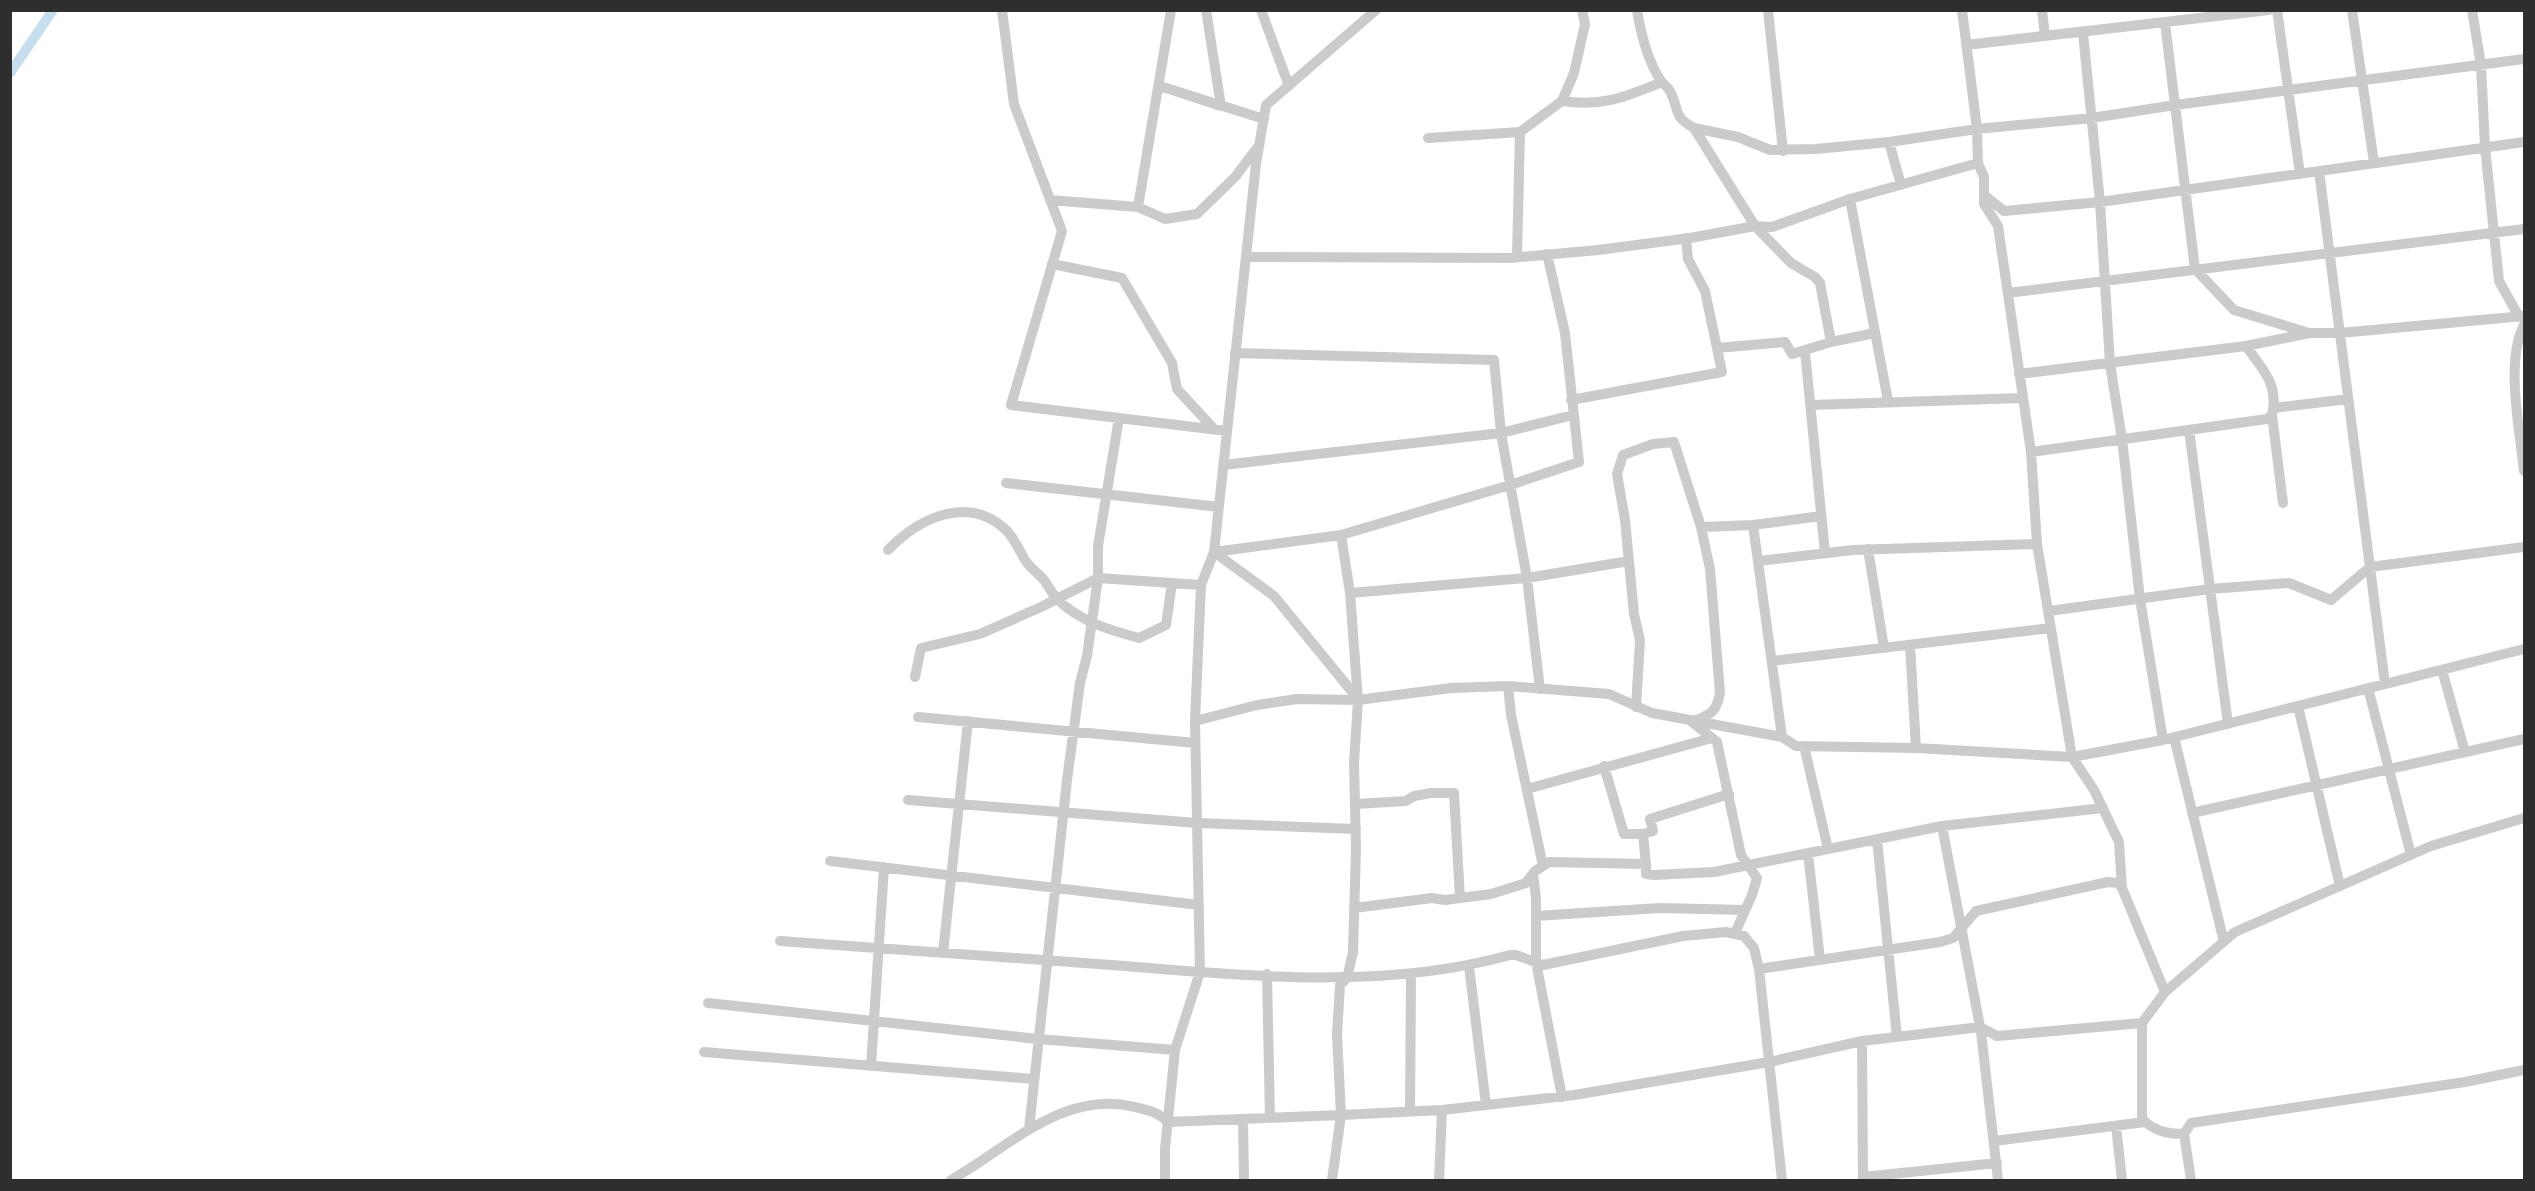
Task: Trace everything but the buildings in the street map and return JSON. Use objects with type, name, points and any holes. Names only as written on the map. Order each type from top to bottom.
[{"type":"street","points":[[1002,10],[1014,104],[1062,231],[1011,405],[1227,431]]},
{"type":"street","points":[[1138,207],[1171,10]]},
{"type":"street","points":[[1160,86],[1221,106],[1206,10]]},
{"type":"street","points":[[1262,10],[1289,86]]},
{"type":"street","points":[[1165,1180],[1165,1149],[1175,1050],[1200,972],[1195,721],[1201,585],[1214,552],[1259,145],[1266,105],[1376,10]]},
{"type":"street","points":[[1428,138],[1520,132],[1563,101],[1574,73],[1585,24],[1582,10]]},
{"type":"street","points":[[1637,10],[1642,39],[1662,82],[1670,91],[1676,112],[1682,122],[1694,128],[1738,137],[1770,150],[1784,151],[1889,142],[1977,129],[2092,118],[2524,58]]},
{"type":"street","points":[[1768,10],[1784,151]]},
{"type":"street","points":[[1962,10],[1977,129],[1978,163],[1984,177],[1984,204],[1998,226],[2031,452],[2037,543],[2072,757],[2094,790],[2119,842],[2122,888],[2165,992]]},
{"type":"street","points":[[2042,10],[2045,36]]},
{"type":"street","points":[[2277,10],[2300,174]]},
{"type":"street","points":[[2352,10],[2374,163]]},
{"type":"street","points":[[2019,374],[2246,346],[2310,333],[2340,333],[2521,315],[2499,280],[2485,147],[2481,65],[2472,10]]},
{"type":"street","points":[[1966,45],[2084,33],[2165,22],[2190,15],[2266,11]]},
{"type":"street","points":[[2165,22],[2195,269],[2234,310],[2310,333]]},
{"type":"street","points":[[2084,33],[2100,202],[2110,364],[2122,440],[2140,599],[2168,739],[2192,813],[2224,942]]},
{"type":"street","points":[[1563,101],[1588,105],[1620,99],[1662,82]]},
{"type":"street","points":[[1160,86],[1264,119]]},
{"type":"street","points":[[1694,128],[1755,226],[1791,263],[1815,277],[1820,283],[1832,342]]},
{"type":"street","points":[[1517,257],[1520,132]]},
{"type":"street","points":[[1889,142],[1901,185]]},
{"type":"street","points":[[1984,195],[2004,211],[2100,202],[2524,142]]},
{"type":"street","points":[[1050,200],[1138,207],[1165,219],[1197,214],[1235,177],[1259,145]]},
{"type":"street","points":[[1246,257],[1517,257],[1686,238],[1755,226],[1772,227],[1850,200],[1978,163]]},
{"type":"street","points":[[2319,171],[2385,684]]},
{"type":"street","points":[[1850,200],[1888,401]]},
{"type":"street","points":[[2008,293],[2524,229]]},
{"type":"street","points":[[1571,400],[1722,372],[1705,291],[1688,259],[1686,238]]},
{"type":"street","points":[[1214,552],[1341,535],[1579,462],[1565,333],[1547,254]]},
{"type":"street","points":[[1052,264],[1122,278],[1172,363],[1177,389],[1214,429]]},
{"type":"street","points":[[2524,325],[2518,336],[2524,469]]},
{"type":"street","points":[[1717,348],[1785,342],[1792,354],[1805,352],[1832,342],[1875,333]]},
{"type":"street","points":[[2246,346],[2273,385],[2273,411],[2283,503]]},
{"type":"street","points":[[1805,352],[1825,553]]},
{"type":"street","points":[[1235,353],[1494,360],[1501,433],[1527,578],[1540,689]]},
{"type":"street","points":[[1811,405],[2022,398]]},
{"type":"street","points":[[2031,452],[2267,419],[2273,411],[2348,399]]},
{"type":"street","points":[[1223,465],[1501,433],[1573,415]]},
{"type":"street","points":[[1029,1129],[1054,887],[1073,732],[1092,622],[1098,578],[1098,546],[1119,418]]},
{"type":"street","points":[[2189,430],[2228,724]]},
{"type":"street","points":[[1636,707],[1640,640],[1634,614],[1625,520],[1617,474],[1623,455],[1653,444],[1674,442],[1701,527],[1710,569],[1720,693],[1717,708],[1710,714],[1692,722]]},
{"type":"street","points":[[1006,483],[1219,507]]},
{"type":"street","points":[[888,550],[920,523],[944,513],[964,512],[985,516],[1005,529],[1026,562],[1057,599],[1100,628],[1139,638],[1166,625],[1172,583]]},
{"type":"street","points":[[1701,527],[1753,525],[1821,516]]},
{"type":"street","points":[[1753,525],[1782,737]]},
{"type":"street","points":[[1332,1180],[1341,1115],[1337,1034],[1340,985],[1347,978],[1353,952],[1356,829],[1354,763],[1358,700],[1350,593],[1341,535]]},
{"type":"street","points":[[1759,561],[1868,549],[2037,543]]},
{"type":"street","points":[[2049,611],[2210,589],[2289,583],[2331,600],[2370,567],[2524,547]]},
{"type":"street","points":[[1868,549],[1884,648]]},
{"type":"street","points":[[1214,552],[1274,596],[1358,700]]},
{"type":"street","points":[[1350,593],[1527,578],[1629,561]]},
{"type":"street","points":[[915,677],[921,648],[980,634],[1098,578],[1201,585]]},
{"type":"street","points":[[1772,661],[2051,628]]},
{"type":"street","points":[[1910,645],[1916,748]]},
{"type":"street","points":[[1195,721],[1257,705],[1297,699],[1358,700],[1451,688],[1508,686],[1609,694],[1636,707],[1692,722],[1782,737],[1796,746],[1916,748],[2072,757],[2168,739],[2524,649]]},
{"type":"street","points":[[2442,670],[2465,752]]},
{"type":"street","points":[[1508,686],[1511,715],[1543,866]]},
{"type":"street","points":[[2368,688],[2410,855]]},
{"type":"street","points":[[2298,706],[2340,886]]},
{"type":"street","points":[[918,717],[1195,743]]},
{"type":"street","points":[[943,953],[968,721]]},
{"type":"street","points":[[1692,722],[1717,742],[1741,855],[1757,878],[1735,933]]},
{"type":"street","points":[[1527,789],[1712,738]]},
{"type":"street","points":[[2192,813],[2524,739]]},
{"type":"street","points":[[1804,746],[1828,849]]},
{"type":"street","points":[[1604,766],[1624,834],[1642,834],[1653,831],[1650,819],[1729,794]]},
{"type":"street","points":[[1355,804],[1406,801],[1414,796],[1431,793],[1454,794],[1460,898]]},
{"type":"street","points":[[908,800],[1197,823],[1356,829]]},
{"type":"street","points":[[1642,834],[1646,874],[1714,872],[1942,826],[2103,808]]},
{"type":"street","points":[[2184,1134],[2166,1134],[2153,1129],[2142,1119],[2142,1023],[2165,992],[2235,932],[2431,846],[2524,818]]},
{"type":"street","points":[[1942,826],[1980,1027],[1998,1180]]},
{"type":"street","points":[[1877,840],[1898,1037]]},
{"type":"street","points":[[1808,854],[1820,960]]},
{"type":"street","points":[[830,861],[1199,905]]},
{"type":"street","points":[[1354,908],[1432,898],[1445,900],[1491,894],[1526,883],[1533,874],[1549,862],[1646,864]]},
{"type":"street","points":[[871,1066],[884,867]]},
{"type":"street","points":[[1533,874],[1536,897],[1536,962],[1562,1097]]},
{"type":"street","points":[[1760,969],[1940,942],[1953,938],[1976,911],[2108,882],[2118,884],[2122,888]]},
{"type":"street","points":[[1536,916],[1659,908],[1745,909]]},
{"type":"street","points":[[780,941],[1200,972],[1347,978],[1411,974],[1469,966],[1510,955],[1543,965],[1683,936],[1735,933],[1744,936],[1754,948],[1760,969],[1782,1180]]},
{"type":"street","points":[[1469,966],[1486,1105]]},
{"type":"street","points":[[1267,974],[1270,1118]]},
{"type":"street","points":[[1410,1112],[1411,974]]},
{"type":"street","points":[[708,1003],[1038,1039],[1175,1050]]},
{"type":"street","points":[[951,1180],[1029,1129],[1062,1112],[1100,1104],[1123,1104],[1159,1113],[1168,1122],[1442,1110],[1562,1097],[1768,1062],[1862,1041],[1980,1027],[1997,1036],[2142,1023]]},
{"type":"street","points":[[1862,1041],[1863,1179],[1997,1163]]},
{"type":"street","points":[[704,1052],[1034,1079]]},
{"type":"street","points":[[2191,1180],[2184,1134],[2191,1123],[2465,1083],[2524,1070]]},
{"type":"street","points":[[1439,1180],[1442,1110]]},
{"type":"street","points":[[1243,1119],[1244,1180]]},
{"type":"street","points":[[1994,1141],[2145,1122]]},
{"type":"street","points":[[2116,1126],[2122,1180]]},
{"type":"waterway","points":[[10,73],[53,10]]}]
